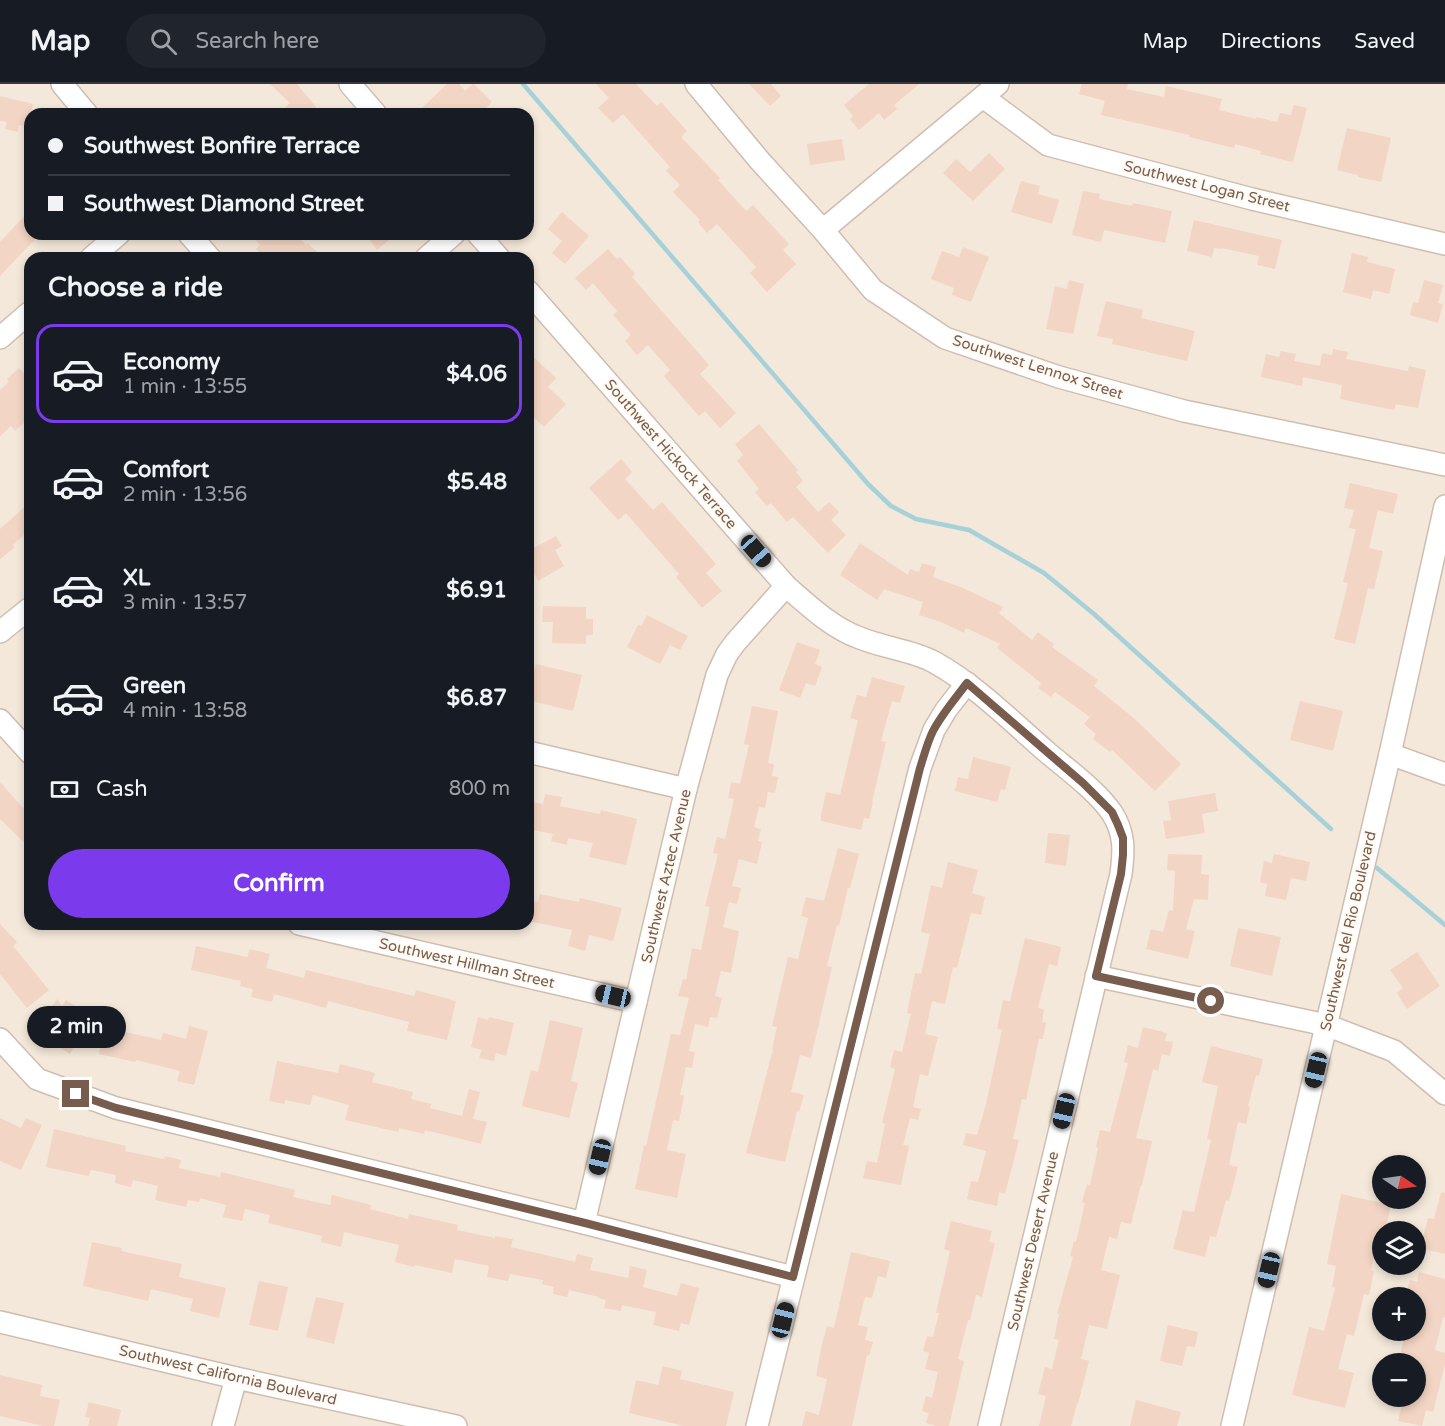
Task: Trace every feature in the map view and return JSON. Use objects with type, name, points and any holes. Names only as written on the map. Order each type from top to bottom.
[{"type":"street","points":[[62,84],[82,108]]},
{"type":"street","points":[[350,84],[371,108]]},
{"type":"street","name":"Southwest Lennox Street","points":[[696,84],[873,290],[945,338],[1059,377],[1184,411],[1445,465]]},
{"type":"street","points":[[823,230],[991,91]]},
{"type":"street","name":"Southwest Logan Street","points":[[991,91],[1048,145],[1252,199],[1445,244]]},
{"type":"street","points":[[98,252],[111,240]]},
{"type":"street","points":[[194,240],[205,252]]},
{"type":"street","points":[[433,252],[447,240]]},
{"type":"street","points":[[483,240],[494,252]]},
{"type":"street","name":"Southwest Hickock Terrace","points":[[534,298],[786,586],[815,611],[841,628],[860,638],[910,652],[932,661],[967,683],[1083,783],[1112,812]]},
{"type":"street","points":[[0,338],[24,317]]},
{"type":"street","name":"Southwest del Rio Boulevard","points":[[1232,1426],[1390,754],[1445,506]]},
{"type":"street","name":"Southwest Aztec Avenue","points":[[585,1223],[686,789],[717,675],[735,643],[786,586]]},
{"type":"street","points":[[0,632],[24,613]]},
{"type":"street","points":[[757,1426],[920,768],[934,730],[967,683]]},
{"type":"street","points":[[0,720],[24,746]]},
{"type":"street","points":[[534,753],[686,789]]},
{"type":"street","points":[[1390,754],[1445,774]]},
{"type":"street","name":"Southwest Desert Avenue","points":[[989,1426],[1121,874],[1123,838],[1112,812]]},
{"type":"street","name":"Southwest Hillman Street","points":[[325,930],[636,1002]]},
{"type":"street","points":[[1096,976],[1326,1026],[1394,1052],[1445,1094]]},
{"type":"street","points":[[0,1039],[37,1079],[116,1108],[585,1223],[793,1277]]},
{"type":"street","name":"Southwest California Boulevard","points":[[0,1322],[236,1378],[456,1426]]},
{"type":"street","points":[[224,1426],[236,1378]]},
{"type":"shaded area","points":[[0,84],[1445,84],[1445,1426],[0,1426]]},
{"type":"building","points":[[270,84],[297,84],[316,107],[284,108],[290,103]]},
{"type":"building","points":[[447,84],[459,84],[465,91],[474,84],[492,102],[486,108],[422,108]]},
{"type":"building","points":[[596,84],[636,84],[657,106],[661,102],[687,131],[681,137],[720,178],[718,180],[746,211],[753,205],[789,244],[783,250],[796,264],[767,292],[750,273],[756,267],[717,224],[707,233],[698,222],[700,220],[673,192],[680,185],[666,171],[670,167],[623,114],[613,123],[598,108],[609,98]]},
{"type":"building","points":[[749,84],[771,84],[781,96],[770,106]]},
{"type":"building","points":[[869,84],[919,84],[894,105],[897,109],[884,120],[879,113],[859,130],[850,119],[853,116],[844,105]]},
{"type":"building","points":[[1082,84],[1128,84],[1127,89],[1164,97],[1166,86],[1222,99],[1219,110],[1277,122],[1280,113],[1291,115],[1294,105],[1307,108],[1293,162],[1260,154],[1261,151],[1235,144],[1234,148],[1189,137],[1190,135],[1101,115],[1105,101],[1079,94]]},
{"type":"building","points":[[0,96],[33,104],[32,108],[24,108],[24,126],[19,125],[18,132],[5,129],[7,122],[0,121]]},
{"type":"building","points":[[1347,128],[1391,138],[1381,182],[1337,170]]},
{"type":"building","points":[[842,139],[845,160],[810,165],[807,144]]},
{"type":"building","points":[[989,153],[1005,169],[973,201],[943,173],[956,159],[970,172]]},
{"type":"building","points":[[1021,181],[1040,186],[1038,194],[1059,200],[1052,224],[1011,212]]},
{"type":"building","points":[[1083,191],[1100,194],[1099,199],[1172,211],[1165,243],[1104,230],[1101,242],[1072,235]]},
{"type":"building","points":[[562,212],[589,236],[565,264],[552,253],[562,241],[548,229]]},
{"type":"building","points":[[24,216],[24,240],[34,240],[0,276],[0,242]]},
{"type":"building","points":[[1194,220],[1282,240],[1275,269],[1257,265],[1259,256],[1222,248],[1214,248],[1212,257],[1187,251]]},
{"type":"building","points":[[255,240],[301,240],[318,252],[259,252],[256,249],[260,245]]},
{"type":"building","points":[[370,240],[389,240],[377,250]]},
{"type":"building","points":[[963,247],[989,257],[971,302],[952,295],[954,288],[931,279],[942,251],[959,257]]},
{"type":"building","points":[[608,249],[617,259],[620,257],[635,274],[632,277],[709,365],[700,374],[736,413],[720,428],[705,411],[699,416],[689,405],[664,376],[670,370],[648,345],[637,355],[625,341],[631,335],[613,315],[617,311],[593,283],[586,290],[575,278]]},
{"type":"building","points":[[1352,253],[1368,257],[1367,262],[1395,269],[1389,294],[1373,290],[1371,299],[1343,292]]},
{"type":"building","points":[[1069,280],[1084,284],[1073,334],[1046,329],[1055,286],[1067,289]]},
{"type":"building","points":[[1424,280],[1443,285],[1438,303],[1443,304],[1438,323],[1410,315],[1413,302],[1418,303]]},
{"type":"building","points":[[1106,301],[1143,310],[1141,318],[1195,331],[1187,361],[1112,344],[1113,339],[1097,336]]},
{"type":"building","points":[[1333,349],[1348,352],[1346,359],[1408,371],[1409,366],[1426,370],[1418,408],[1396,404],[1394,410],[1340,399],[1342,385],[1303,377],[1302,386],[1261,377],[1266,354],[1279,357],[1281,351],[1296,354],[1294,361],[1320,366],[1322,353],[1332,355]]},
{"type":"building","points":[[534,358],[556,378],[548,387],[566,404],[544,427],[534,418]]},
{"type":"building","points":[[19,368],[24,373],[24,423],[15,431],[11,426],[0,436],[0,390],[9,382],[7,379]]},
{"type":"building","points":[[759,424],[798,470],[796,472],[803,481],[796,487],[818,512],[829,502],[839,512],[831,520],[846,535],[828,553],[793,517],[787,522],[771,503],[767,506],[755,492],[759,489],[737,461],[743,455],[735,444]]},
{"type":"building","points":[[621,459],[632,472],[625,479],[653,510],[662,502],[716,564],[706,573],[722,591],[702,608],[676,577],[679,574],[626,513],[618,520],[589,488]]},
{"type":"building","points":[[1350,483],[1398,494],[1393,514],[1378,510],[1369,548],[1383,551],[1374,589],[1368,588],[1355,644],[1334,639],[1348,583],[1343,582],[1356,529],[1349,528],[1354,510],[1344,508]]},
{"type":"building","points":[[24,507],[24,535],[13,545],[15,547],[0,559],[0,529]]},
{"type":"building","points":[[556,536],[562,546],[555,550],[564,566],[538,581],[534,573],[534,548]]},
{"type":"building","points":[[860,543],[908,575],[910,569],[919,572],[922,563],[936,567],[933,577],[1003,607],[999,613],[1032,640],[1038,632],[1054,644],[1052,647],[1098,680],[1094,686],[1136,720],[1181,764],[1155,791],[1112,750],[1110,752],[1093,739],[1096,734],[1084,724],[1090,717],[1055,692],[1051,697],[1038,688],[1041,683],[997,648],[1000,644],[966,628],[964,633],[919,615],[923,602],[884,589],[877,600],[840,575]]},
{"type":"building","points":[[543,606],[586,607],[586,619],[593,619],[593,635],[586,635],[586,644],[552,643],[553,622],[542,622]]},
{"type":"building","points":[[647,615],[688,636],[680,650],[670,645],[660,664],[627,647],[638,625],[641,626]]},
{"type":"building","points":[[797,642],[820,650],[815,664],[822,667],[815,686],[806,683],[800,698],[779,690]]},
{"type":"building","points":[[536,664],[582,675],[573,711],[534,701]]},
{"type":"building","points":[[872,677],[905,686],[900,703],[892,701],[881,741],[886,742],[869,819],[864,818],[861,830],[821,821],[821,815],[826,792],[840,795],[858,720],[850,718],[857,695],[866,697]]},
{"type":"building","points":[[1300,701],[1343,711],[1333,751],[1290,740]]},
{"type":"building","points":[[752,706],[778,711],[768,763],[774,764],[772,776],[778,777],[775,793],[768,792],[765,808],[759,807],[754,827],[761,829],[758,841],[762,842],[757,864],[739,859],[732,886],[741,888],[737,904],[729,902],[723,927],[739,931],[731,973],[721,971],[715,996],[722,998],[717,1018],[710,1017],[708,1027],[695,1024],[689,1051],[695,1052],[692,1068],[686,1067],[680,1095],[684,1096],[679,1121],[673,1120],[667,1150],[686,1154],[677,1198],[635,1189],[671,1034],[680,1035],[689,998],[678,996],[683,979],[686,980],[692,948],[701,950],[710,907],[705,906],[718,854],[713,853],[717,837],[725,839],[734,799],[728,798],[731,782],[740,784],[749,745],[744,744]]},
{"type":"building","points":[[973,757],[1011,767],[1005,790],[1001,789],[997,802],[955,791],[958,777],[968,779]]},
{"type":"building","points":[[0,782],[24,807],[24,842],[0,819]]},
{"type":"building","points":[[1215,793],[1218,811],[1202,814],[1205,833],[1166,839],[1163,821],[1171,820],[1168,801]]},
{"type":"building","points":[[545,794],[562,797],[560,806],[600,814],[601,810],[637,819],[626,865],[589,857],[593,843],[568,838],[567,845],[551,841],[553,834],[534,830],[534,802],[543,804]]},
{"type":"building","points":[[1048,833],[1070,835],[1066,866],[1045,863]]},
{"type":"building","points":[[838,848],[859,854],[827,966],[832,967],[811,1058],[800,1055],[791,1092],[804,1095],[799,1112],[797,1111],[785,1162],[746,1153],[773,1049],[777,1027],[772,1026],[788,957],[798,959],[808,918],[801,916],[806,897],[824,901]]},
{"type":"building","points":[[1168,854],[1202,855],[1201,874],[1209,875],[1208,900],[1194,899],[1186,929],[1195,931],[1188,959],[1146,949],[1151,929],[1163,932],[1169,910],[1173,911],[1175,871],[1167,870]]},
{"type":"building","points":[[1274,854],[1310,862],[1306,881],[1291,878],[1286,900],[1265,896],[1267,884],[1260,882],[1264,861],[1272,863]]},
{"type":"building","points":[[948,862],[978,870],[972,893],[985,897],[981,915],[971,913],[957,968],[953,967],[945,1004],[932,1001],[925,1034],[938,1037],[928,1076],[920,1074],[913,1107],[921,1109],[918,1120],[910,1118],[903,1145],[909,1146],[901,1185],[863,1178],[867,1161],[877,1163],[885,1124],[882,1123],[895,1069],[890,1067],[894,1050],[902,1052],[911,1014],[907,1013],[915,973],[921,974],[930,934],[921,932],[931,885],[942,888]]},
{"type":"building","points":[[540,894],[579,902],[580,898],[622,908],[613,941],[589,935],[585,951],[568,946],[572,930],[534,922],[534,901],[538,902]]},
{"type":"building","points":[[0,924],[17,942],[13,946],[49,990],[27,1008],[0,974]]},
{"type":"building","points":[[1238,928],[1281,937],[1272,976],[1230,966]]},
{"type":"building","points":[[1025,938],[1061,947],[1057,966],[1049,964],[1038,1008],[1044,1009],[1042,1022],[1046,1023],[1043,1039],[1039,1039],[1026,1100],[1022,1099],[1013,1139],[1019,1140],[1005,1194],[999,1192],[997,1206],[967,1199],[971,1181],[978,1182],[986,1151],[963,1145],[966,1133],[977,1135],[1002,1030],[997,1029],[1003,1000],[1010,1001]]},
{"type":"building","points":[[196,946],[247,957],[250,949],[270,954],[266,968],[304,978],[306,970],[414,996],[416,990],[456,1001],[447,1040],[407,1031],[409,1022],[328,1001],[326,1008],[274,994],[272,1002],[251,997],[253,989],[240,986],[241,981],[191,970]]},
{"type":"building","points":[[1417,952],[1440,986],[1407,1009],[1397,993],[1403,988],[1390,970]]},
{"type":"building","points":[[57,999],[62,1006],[66,1000],[77,1007],[72,1015],[88,1025],[70,1054],[54,1044],[61,1034],[42,1022]]},
{"type":"building","points":[[478,1017],[488,1020],[489,1017],[514,1023],[506,1056],[496,1053],[494,1061],[479,1058],[482,1050],[471,1047]]},
{"type":"building","points":[[550,1020],[583,1028],[571,1081],[578,1083],[569,1118],[522,1106],[531,1070],[538,1072]]},
{"type":"building","points":[[106,1021],[118,1023],[116,1030],[161,1040],[163,1033],[186,1039],[189,1026],[208,1031],[194,1085],[177,1081],[180,1071],[99,1054]]},
{"type":"building","points":[[1143,1027],[1167,1033],[1165,1041],[1173,1042],[1170,1056],[1162,1054],[1158,1071],[1153,1069],[1136,1138],[1152,1141],[1131,1224],[1121,1222],[1117,1239],[1109,1237],[1101,1270],[1120,1275],[1107,1329],[1089,1325],[1081,1359],[1089,1361],[1071,1426],[1039,1426],[1046,1396],[1038,1394],[1045,1367],[1052,1369],[1059,1340],[1054,1339],[1059,1314],[1057,1314],[1073,1257],[1070,1256],[1074,1241],[1076,1242],[1085,1203],[1082,1202],[1087,1184],[1090,1185],[1100,1130],[1110,1132],[1128,1063],[1124,1062],[1128,1045],[1138,1048]]},
{"type":"building","points":[[1211,1046],[1263,1059],[1259,1076],[1256,1075],[1246,1124],[1238,1122],[1229,1165],[1238,1167],[1229,1201],[1226,1200],[1216,1237],[1210,1236],[1205,1257],[1173,1249],[1183,1210],[1194,1212],[1211,1140],[1207,1139],[1218,1086],[1202,1082]]},
{"type":"building","points":[[277,1061],[338,1073],[340,1064],[375,1073],[372,1082],[413,1092],[411,1099],[431,1104],[430,1108],[462,1116],[469,1089],[480,1092],[473,1119],[487,1122],[481,1144],[425,1130],[424,1134],[399,1128],[398,1132],[345,1120],[349,1105],[313,1095],[310,1105],[285,1100],[285,1104],[269,1101]]},
{"type":"building","points":[[0,1118],[21,1128],[26,1118],[42,1125],[21,1170],[0,1161]]},
{"type":"building","points":[[54,1129],[126,1146],[125,1151],[181,1160],[179,1168],[220,1177],[221,1172],[295,1190],[293,1197],[330,1205],[332,1195],[371,1205],[370,1209],[408,1219],[409,1214],[458,1225],[457,1230],[495,1238],[495,1236],[513,1239],[511,1247],[575,1262],[577,1254],[593,1258],[590,1270],[628,1278],[630,1266],[647,1270],[643,1287],[677,1296],[681,1283],[699,1288],[689,1325],[681,1323],[679,1331],[653,1325],[656,1312],[622,1305],[621,1311],[604,1308],[606,1300],[569,1290],[567,1297],[553,1294],[554,1287],[542,1284],[543,1280],[510,1274],[508,1281],[487,1277],[489,1266],[455,1259],[452,1273],[415,1265],[414,1267],[395,1262],[399,1245],[344,1232],[341,1247],[321,1242],[322,1236],[268,1223],[270,1215],[245,1209],[242,1221],[223,1217],[226,1205],[200,1198],[199,1202],[188,1200],[186,1207],[155,1200],[158,1186],[133,1180],[131,1187],[115,1183],[116,1175],[91,1170],[89,1176],[46,1167]]},
{"type":"building","points":[[1441,1192],[1445,1193],[1445,1254],[1426,1249],[1426,1226],[1428,1218],[1434,1219]]},
{"type":"building","points":[[1341,1194],[1372,1201],[1372,1209],[1390,1209],[1387,1221],[1372,1221],[1371,1270],[1373,1275],[1369,1295],[1364,1294],[1354,1336],[1347,1334],[1338,1369],[1354,1373],[1345,1408],[1292,1395],[1309,1327],[1324,1331],[1335,1288],[1332,1287],[1336,1266],[1327,1264]]},
{"type":"building","points":[[951,1221],[992,1231],[989,1242],[995,1243],[982,1297],[976,1295],[958,1359],[964,1361],[949,1426],[936,1426],[926,1423],[929,1413],[922,1411],[926,1396],[932,1398],[938,1372],[925,1369],[929,1353],[923,1351],[927,1336],[933,1337],[939,1313],[936,1313],[950,1251],[944,1249]]},
{"type":"building","points":[[92,1242],[122,1248],[121,1251],[182,1264],[179,1277],[226,1288],[219,1318],[190,1311],[193,1299],[151,1289],[148,1301],[83,1286]]},
{"type":"building","points":[[851,1252],[890,1261],[886,1278],[878,1276],[872,1298],[865,1297],[858,1325],[868,1327],[865,1340],[873,1342],[869,1356],[867,1355],[852,1426],[802,1426],[806,1411],[819,1415],[827,1379],[816,1376],[822,1344],[827,1326],[834,1328]]},
{"type":"building","points":[[1426,1274],[1445,1279],[1445,1318],[1443,1317],[1435,1350],[1445,1353],[1445,1364],[1433,1412],[1426,1410],[1422,1426],[1398,1421],[1401,1407],[1426,1407],[1426,1353],[1400,1353],[1403,1341],[1426,1341],[1426,1287],[1408,1287],[1410,1280],[1417,1282],[1418,1275]]},
{"type":"building","points":[[259,1281],[288,1287],[278,1331],[249,1325]]},
{"type":"building","points":[[316,1297],[344,1303],[334,1344],[306,1337]]},
{"type":"building","points":[[1168,1325],[1198,1332],[1195,1347],[1187,1346],[1182,1366],[1160,1361]]},
{"type":"building","points":[[663,1366],[682,1371],[680,1379],[734,1392],[726,1426],[684,1426],[629,1413],[636,1380],[658,1385]]},
{"type":"building","points":[[0,1375],[42,1385],[40,1396],[60,1400],[54,1426],[43,1426],[0,1416]]},
{"type":"building","points":[[1136,1400],[1181,1412],[1177,1426],[1130,1426]]},
{"type":"building","points":[[89,1402],[121,1410],[117,1426],[88,1426],[90,1418],[85,1417]]},
{"type":"waterway","points":[[523,84],[868,484],[891,506],[916,519],[969,530],[1044,573],[1094,614],[1331,829]]},
{"type":"waterway","points":[[1377,868],[1445,925]]},
{"type":"route","points":[[76,1094],[116,1108],[585,1223],[793,1277],[920,768],[934,730],[967,683],[1083,783],[1112,812],[1118,825],[1123,838],[1121,874],[1096,976],[1211,1001]]}]
